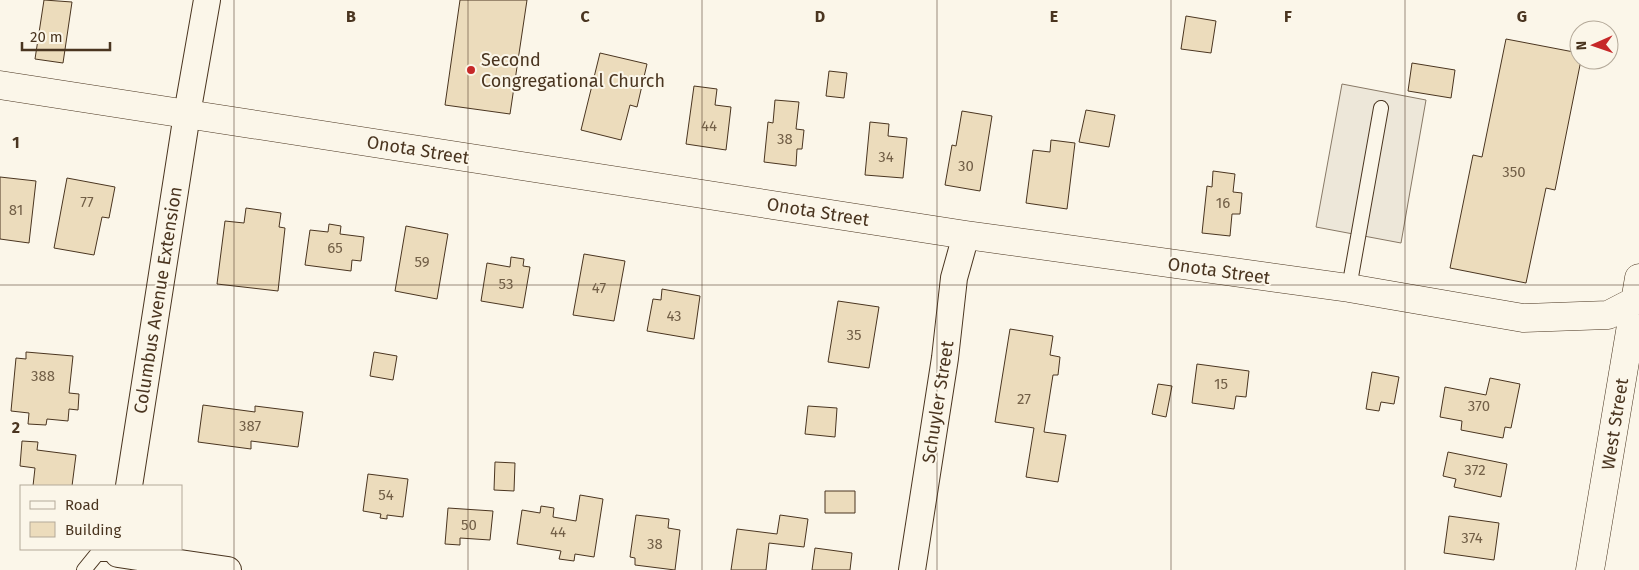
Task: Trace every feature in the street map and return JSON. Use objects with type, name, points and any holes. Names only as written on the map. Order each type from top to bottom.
[{"type":"street","name":"Columbus Avenue Extension","points":[[129,485],[187,114],[207,0]]},
{"type":"street","name":"Onota Street","points":[[0,85],[966,235],[1349,288],[1523,318],[1608,315],[1638,294]]},
{"type":"street","name":"Schuyler Street","points":[[912,570],[946,358],[954,278],[966,235]]},
{"type":"street","name":"West Street","points":[[1590,570],[1638,294]]},
{"type":"street","points":[[117,558],[228,570]]},
{"type":"lane","points":[[1349,288],[1381,108]]},
{"type":"lane","points":[[84,570],[97,554],[117,558]]},
{"type":"shaded area","points":[[1342,84],[1426,100],[1401,243],[1316,227]]},
{"type":"building","points":[[44,0],[72,2],[63,63],[35,59]]},
{"type":"building","points":[[460,0],[527,0],[510,114],[445,105]]},
{"type":"building","points":[[1186,16],[1216,21],[1211,53],[1181,49]]},
{"type":"building","points":[[1506,39],[1569,51],[1569,70],[1579,70],[1555,190],[1546,188],[1526,283],[1450,268],[1473,155],[1482,157]]},
{"type":"building","points":[[600,53],[647,64],[637,107],[630,105],[621,140],[581,130]]},
{"type":"building","points":[[1412,63],[1455,70],[1451,98],[1408,91]]},
{"type":"building","points":[[829,71],[847,73],[844,98],[826,96]]},
{"type":"building","points":[[694,86],[717,89],[715,105],[731,107],[726,150],[686,144]]},
{"type":"building","points":[[775,100],[799,102],[796,129],[804,130],[802,149],[797,149],[796,166],[764,162],[768,122],[773,123]]},
{"type":"building","points":[[1086,110],[1115,115],[1109,147],[1079,142]]},
{"type":"building","points":[[962,111],[992,116],[980,191],[945,185],[952,145],[956,146]]},
{"type":"building","points":[[870,122],[889,124],[888,136],[907,138],[903,178],[865,175]]},
{"type":"building","points":[[1051,140],[1075,143],[1067,209],[1026,203],[1033,150],[1050,152]]},
{"type":"building","points":[[1213,171],[1235,174],[1233,192],[1242,193],[1240,214],[1232,214],[1230,236],[1202,233],[1207,186],[1212,187]]},
{"type":"building","points":[[0,177],[36,181],[29,243],[0,239]]},
{"type":"building","points":[[67,178],[115,187],[109,218],[102,217],[94,255],[54,248]]},
{"type":"building","points":[[246,208],[281,213],[279,227],[285,228],[278,291],[217,284],[225,221],[244,223]]},
{"type":"building","points":[[329,224],[341,226],[340,234],[364,237],[361,261],[352,260],[351,271],[305,265],[310,230],[328,232]]},
{"type":"building","points":[[406,226],[448,234],[437,299],[395,291]]},
{"type":"building","points":[[584,254],[625,261],[614,321],[573,315]]},
{"type":"building","points":[[511,257],[524,259],[523,266],[530,267],[523,308],[481,301],[487,263],[510,267]]},
{"type":"building","points":[[662,289],[700,296],[694,339],[647,331],[653,299],[661,300]]},
{"type":"building","points":[[838,301],[879,307],[869,368],[828,362]]},
{"type":"building","points":[[1010,329],[1053,336],[1050,355],[1060,357],[1058,375],[1053,375],[1044,432],[1066,435],[1058,482],[1026,477],[1034,428],[995,422]]},
{"type":"building","points":[[26,352],[73,356],[69,393],[79,394],[78,410],[69,409],[68,421],[47,419],[46,425],[28,424],[29,413],[11,411],[16,358],[26,359]]},
{"type":"building","points":[[374,352],[397,356],[393,380],[370,376]]},
{"type":"building","points":[[1197,364],[1249,371],[1246,397],[1236,396],[1234,409],[1192,403]]},
{"type":"building","points":[[1372,372],[1399,377],[1394,404],[1381,402],[1379,411],[1366,409]]},
{"type":"building","points":[[1490,378],[1520,384],[1511,428],[1505,427],[1503,438],[1461,430],[1462,421],[1440,417],[1445,387],[1486,395]]},
{"type":"building","points":[[1158,384],[1172,386],[1166,417],[1152,414]]},
{"type":"building","points":[[203,405],[255,412],[255,406],[303,412],[298,447],[251,441],[251,449],[198,442]]},
{"type":"building","points":[[808,406],[837,408],[835,437],[805,434]]},
{"type":"building","points":[[22,441],[38,442],[37,450],[76,455],[72,485],[33,485],[35,468],[20,466]]},
{"type":"building","points":[[1448,452],[1507,464],[1501,497],[1454,487],[1456,479],[1443,476]]},
{"type":"building","points":[[495,462],[515,463],[514,491],[494,490]]},
{"type":"building","points":[[368,474],[408,479],[403,517],[387,515],[387,519],[380,518],[381,514],[363,511]]},
{"type":"building","points":[[825,491],[855,491],[855,513],[825,513]]},
{"type":"building","points":[[580,495],[603,499],[594,557],[575,554],[574,561],[559,559],[561,551],[517,544],[522,510],[540,513],[541,506],[554,508],[553,517],[576,521]]},
{"type":"building","points":[[448,508],[493,511],[490,540],[460,538],[460,545],[445,544]]},
{"type":"building","points":[[636,515],[669,519],[668,528],[680,530],[675,570],[635,565],[635,558],[630,557]]},
{"type":"building","points":[[780,515],[808,519],[804,547],[769,543],[766,570],[731,570],[737,529],[777,534]]},
{"type":"building","points":[[1449,516],[1499,523],[1494,560],[1444,553]]},
{"type":"building","points":[[815,548],[852,553],[850,570],[812,570]]},
{"type":"place","name":"Second Congregational Church","points":[[471,70]]}]
